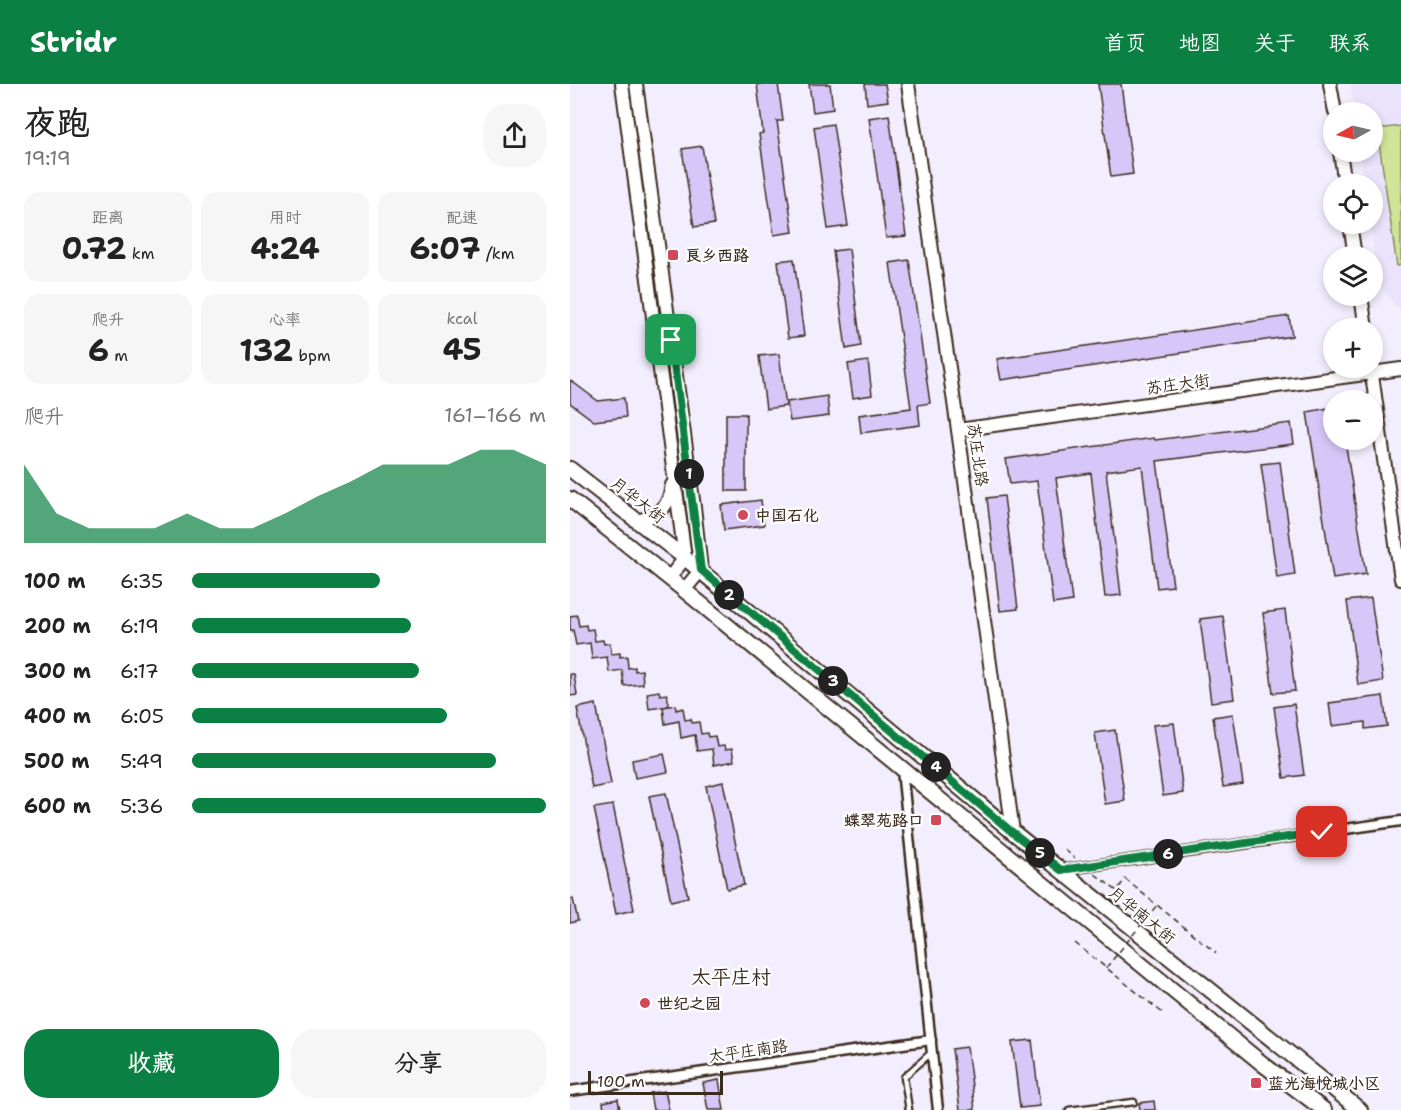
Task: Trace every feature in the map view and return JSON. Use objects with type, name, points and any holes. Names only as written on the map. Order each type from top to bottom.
[{"type":"main road","points":[[622,84],[685,558],[669,578]]},
{"type":"main road","points":[[636,84],[701,570],[684,590]]},
{"type":"main road","name":"苏庄北路","points":[[908,84],[958,430],[1012,832]]},
{"type":"main road","points":[[1330,84],[1333,102]]},
{"type":"main road","name":"苏庄大街","points":[[1383,370],[1401,369]]},
{"type":"main road","name":"苏庄大街","points":[[958,430],[1323,378]]},
{"type":"main road","points":[[1373,378],[1401,579]]},
{"type":"main road","name":"月华大街","points":[[570,469],[685,558]]},
{"type":"main road","points":[[637,521],[653,517],[663,509],[670,498],[674,472]]},
{"type":"main road","points":[[570,499],[1264,1065],[1324,1110]]},
{"type":"main road","points":[[607,529],[621,523],[621,508]]},
{"type":"main road","name":"月华南大街","points":[[685,558],[1012,832],[1360,1110]]},
{"type":"main road","points":[[711,612],[711,597],[726,591]]},
{"type":"street","points":[[902,770],[938,1110]]},
{"type":"street","points":[[1061,870],[1401,821]]},
{"type":"street","name":"太平庄南路","points":[[570,1088],[931,1040]]},
{"type":"lane","points":[[909,1110],[904,1077],[932,1052]]},
{"type":"lane","points":[[1069,1110],[1134,1102]]},
{"type":"path","points":[[1096,875],[1117,891],[1125,879],[1216,953]]},
{"type":"path","points":[[1106,968],[1157,905]]},
{"type":"path","points":[[1075,943],[1164,1014]]},
{"type":"shaded area","points":[[1351,84],[1401,84],[1401,312],[1383,289],[1383,246],[1373,246],[1371,234],[1383,234],[1383,174],[1363,174],[1362,162],[1383,162],[1383,102],[1354,102]]},
{"type":"green space","points":[[1401,126],[1401,265],[1397,266],[1382,162],[1383,128]]},
{"type":"building","points":[[757,84],[778,84],[783,121],[777,121],[793,232],[774,235],[759,134],[763,133]]},
{"type":"building","points":[[809,84],[830,84],[833,109],[813,112]]},
{"type":"building","points":[[865,84],[885,84],[888,101],[867,104]]},
{"type":"building","points":[[1098,84],[1121,84],[1133,174],[1111,177]]},
{"type":"building","points":[[889,115],[906,236],[886,238],[869,118]]},
{"type":"building","points":[[833,124],[848,226],[828,229],[814,127]]},
{"type":"building","points":[[702,146],[714,224],[694,227],[682,149]]},
{"type":"building","points":[[849,249],[861,346],[846,349],[833,251]]},
{"type":"building","points":[[794,259],[804,336],[788,338],[778,261]]},
{"type":"building","points":[[909,260],[930,403],[918,405],[920,425],[861,433],[859,415],[911,408],[890,263]]},
{"type":"building","points":[[1289,316],[1292,336],[1001,380],[997,359]]},
{"type":"building","points":[[779,354],[786,406],[766,409],[759,356]]},
{"type":"building","points":[[868,361],[872,395],[853,398],[848,364]]},
{"type":"building","points":[[570,380],[598,401],[624,398],[626,417],[594,421],[570,403]]},
{"type":"building","points":[[827,396],[829,416],[790,421],[787,402]]},
{"type":"building","points":[[1323,409],[1323,450],[1347,450],[1366,574],[1333,579],[1307,412]]},
{"type":"building","points":[[726,414],[746,414],[746,491],[726,491]]},
{"type":"building","points":[[1291,423],[1294,444],[1157,461],[1173,586],[1157,588],[1142,466],[1106,471],[1121,595],[1105,597],[1091,473],[1056,478],[1072,601],[1053,604],[1037,481],[1010,484],[1006,459],[1154,438],[1155,440]]},
{"type":"building","points":[[1280,462],[1295,575],[1277,578],[1261,464]]},
{"type":"building","points":[[1004,496],[1018,609],[1000,611],[987,498]]},
{"type":"building","name":"中国石化","points":[[761,500],[764,525],[724,530],[721,505]]},
{"type":"building","points":[[1371,598],[1383,681],[1358,685],[1347,601]]},
{"type":"building","points":[[1285,610],[1295,691],[1273,693],[1263,613]]},
{"type":"building","points":[[577,615],[579,626],[586,625],[587,630],[593,629],[595,641],[603,640],[604,644],[610,643],[611,654],[620,653],[620,657],[627,656],[628,668],[635,667],[635,671],[642,670],[643,684],[624,686],[622,670],[609,672],[607,657],[592,659],[590,643],[576,645],[573,630],[570,630],[570,616]]},
{"type":"building","points":[[1223,616],[1234,699],[1211,702],[1200,619]]},
{"type":"building","points":[[570,674],[574,674],[577,695],[570,696]]},
{"type":"building","points":[[659,691],[660,695],[667,694],[669,706],[649,709],[647,693]]},
{"type":"building","points":[[1383,696],[1387,726],[1365,729],[1365,722],[1332,726],[1329,703]]},
{"type":"building","points":[[596,704],[611,784],[592,788],[577,708]]},
{"type":"building","points":[[1294,704],[1304,775],[1284,778],[1274,707]]},
{"type":"building","points":[[675,705],[676,710],[683,708],[685,720],[691,719],[692,723],[699,722],[701,734],[707,733],[708,737],[715,736],[717,747],[724,746],[725,750],[732,749],[734,761],[714,765],[712,749],[697,751],[695,735],[681,738],[679,721],[665,724],[663,707]]},
{"type":"building","points":[[1233,714],[1243,784],[1223,787],[1213,717]]},
{"type":"building","points":[[1174,723],[1183,793],[1163,796],[1153,725]]},
{"type":"building","points":[[1115,730],[1125,801],[1105,804],[1095,733]]},
{"type":"building","points":[[664,754],[668,772],[635,778],[632,760]]},
{"type":"building","points":[[723,782],[744,885],[727,889],[706,786]]},
{"type":"building","points":[[666,793],[688,897],[671,901],[649,796]]},
{"type":"building","points":[[613,805],[634,910],[616,914],[594,808]]},
{"type":"building","points":[[570,899],[573,899],[578,921],[570,923]]},
{"type":"building","points":[[1032,1040],[1040,1106],[1020,1108],[1012,1042]]},
{"type":"building","points":[[967,1047],[975,1110],[960,1110],[952,1049]]},
{"type":"building","points":[[719,1080],[724,1110],[708,1110],[703,1083]]},
{"type":"building","points":[[665,1091],[669,1110],[653,1110],[650,1093]]},
{"type":"building","points":[[618,1099],[620,1110],[604,1110],[603,1102]]},
{"type":"building","points":[[1154,1101],[1155,1110],[1140,1110],[1139,1103]]},
{"type":"place","name":"良乡西路","points":[[673,255]]},
{"type":"place","name":"中国石化","points":[[743,515]]},
{"type":"place","name":"蝶翠苑路口","points":[[936,820]]},
{"type":"place","name":"世纪之园","points":[[645,1003]]},
{"type":"place","name":"蓝光海悦城小区","points":[[1256,1083]]},
{"type":"district","name":"太平庄村","points":[[731,977]]},
{"type":"route","points":[[671,340],[701,570],[1012,832],[1061,870],[1322,832]]}]
